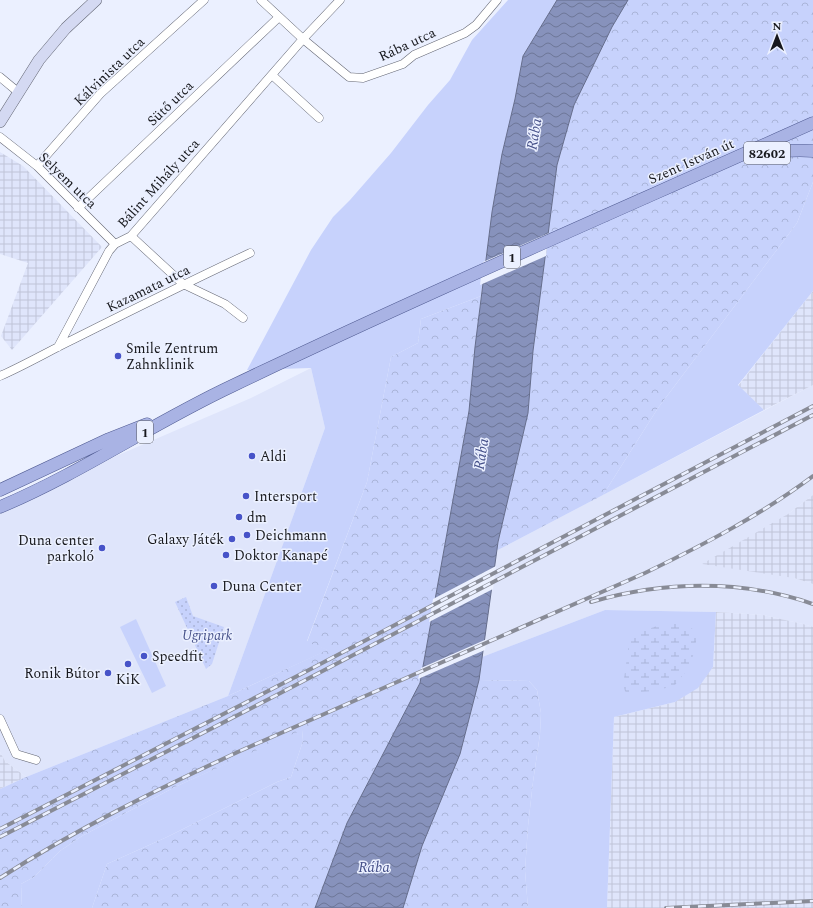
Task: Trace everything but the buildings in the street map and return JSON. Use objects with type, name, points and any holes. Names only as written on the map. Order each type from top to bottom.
[{"type":"main road","name":"Szent István út","points":[[180,412],[377,318],[813,123]]},
{"type":"main road","name":"82602","points":[[723,163],[768,153],[796,150],[813,151]]},
{"type":"main road","name":"1","points":[[0,490],[109,438],[180,412]]},
{"type":"main road","name":"1","points":[[0,507],[66,476],[180,412]]},
{"type":"street","name":"Kálvinista utca","points":[[37,166],[100,94],[204,0]]},
{"type":"street","name":"Rába utca","points":[[261,0],[303,39],[349,77],[363,78],[403,64],[414,55],[465,33],[476,25],[497,0]]},
{"type":"street","name":"Bálint Mihály utca","points":[[58,347],[109,251],[115,244],[131,236],[303,39],[340,0]]},
{"type":"street","points":[[0,122],[39,60],[90,2]]},
{"type":"street","name":"Sütő utca","points":[[78,208],[279,17]]},
{"type":"street","points":[[272,75],[319,118]]},
{"type":"street","points":[[0,77],[18,92]]},
{"type":"street","name":"Selyem utca","points":[[0,137],[37,166],[115,244]]},
{"type":"street","points":[[131,236],[183,284],[225,304],[243,318]]},
{"type":"street","name":"Kazamata utca","points":[[58,347],[183,284],[250,253]]},
{"type":"street","points":[[0,376],[58,347]]},
{"type":"street","points":[[0,719],[16,754],[36,760]]},
{"type":"shaded area","points":[[0,152],[23,166],[102,247],[12,350],[1,336],[28,263],[0,254]]},
{"type":"shaded area","points":[[813,291],[813,385],[764,410],[738,386]]},
{"type":"shaded area","points":[[311,368],[325,428],[228,696],[26,777],[5,761],[0,752],[0,506],[251,398]]},
{"type":"shaded area","points":[[813,385],[813,495],[788,514],[794,578],[813,584],[813,627],[763,615],[716,612],[605,610],[482,657],[496,551]]},
{"type":"shaded area","points":[[813,495],[813,584],[794,578],[702,564],[788,514]]},
{"type":"shaded area","points":[[716,612],[763,615],[813,627],[813,908],[607,908],[614,717],[675,702],[713,667]]},
{"type":"shaded area","points":[[0,752],[5,761],[26,777],[0,789]]},
{"type":"green space","points":[[508,0],[557,0],[523,56],[502,154],[492,212],[481,296],[421,319],[418,343],[391,357],[367,482],[307,641],[328,650],[228,696],[325,428],[311,368],[247,370],[311,250],[333,217],[391,153],[428,105],[450,80],[472,40]]},
{"type":"green space","points":[[628,0],[813,0],[813,182],[797,223],[658,408],[603,495],[496,551],[528,413],[533,351],[557,165],[574,105],[612,27]]},
{"type":"green space","points":[[813,182],[813,291],[738,385],[764,410],[603,495],[658,408],[797,223]]},
{"type":"green space","points":[[481,296],[469,411],[420,683],[347,823],[315,908],[92,908],[107,864],[167,837],[277,782],[291,777],[303,741],[302,730],[175,787],[82,836],[60,851],[34,877],[21,884],[22,908],[0,908],[0,789],[26,777],[228,696],[327,650],[307,642],[367,482],[391,357],[418,343],[421,319]]},
{"type":"green space","name":"Ugripark","points":[[186,597],[193,616],[224,627],[212,664],[206,669],[175,602]]},
{"type":"green space","points":[[605,610],[716,612],[713,667],[698,688],[675,702],[614,717],[607,908],[528,908],[525,871],[528,826],[540,734],[541,713],[537,690],[529,681],[479,680],[482,657]]},
{"type":"green space","name":"Speedfit","points":[[136,619],[166,686],[152,693],[120,627]]},
{"type":"green space","points":[[682,623],[698,632],[691,665],[675,685],[656,691],[626,693],[623,686],[630,635],[660,625]]},
{"type":"green space","points":[[479,680],[529,681],[537,690],[541,713],[540,734],[528,826],[525,871],[528,908],[403,908],[422,846],[460,754]]},
{"type":"green space","points":[[302,729],[303,741],[291,777],[277,782],[167,837],[107,864],[92,908],[22,908],[21,884],[34,877],[60,851],[82,836],[175,787]]},
{"type":"water","name":"Rába","points":[[557,0],[628,0],[612,27],[574,105],[557,165],[533,351],[528,413],[498,542],[479,680],[460,754],[422,846],[403,908],[315,908],[347,823],[420,683],[469,411],[475,347],[492,212],[502,154],[523,56]]},
{"type":"pier","points":[[549,233],[546,256],[480,285],[483,262]]},
{"type":"pier","points":[[496,566],[493,589],[429,622],[433,599]]},
{"type":"pier","points":[[487,639],[485,650],[418,679],[421,668]]},
{"type":"railway","points":[[0,829],[305,672],[813,406]]},
{"type":"railway","points":[[0,837],[269,699],[813,415]]},
{"type":"railway","points":[[0,878],[88,826],[209,765],[645,573],[710,540],[773,504],[813,476]]},
{"type":"railway","points":[[591,602],[646,590],[702,586],[758,590],[813,604]]},
{"type":"railway","points":[[666,908],[813,901]]},
{"type":"place","name":"Smile Zentrum Zahnklinik","points":[[118,356]]},
{"type":"place","name":"Aldi","points":[[252,456]]},
{"type":"place","name":"Intersport","points":[[246,496]]},
{"type":"place","name":"dm","points":[[239,517]]},
{"type":"place","name":"Deichmann","points":[[247,535]]},
{"type":"place","name":"Galaxy Játék","points":[[232,539]]},
{"type":"place","name":"Duna center parkoló","points":[[102,548]]},
{"type":"place","name":"Doktor Kanapé","points":[[226,555]]},
{"type":"place","name":"Duna Center","points":[[214,586]]},
{"type":"place","name":"Speedfit","points":[[144,656]]},
{"type":"place","name":"KiK","points":[[128,664]]},
{"type":"place","name":"Ronik Bútor","points":[[108,673]]}]
